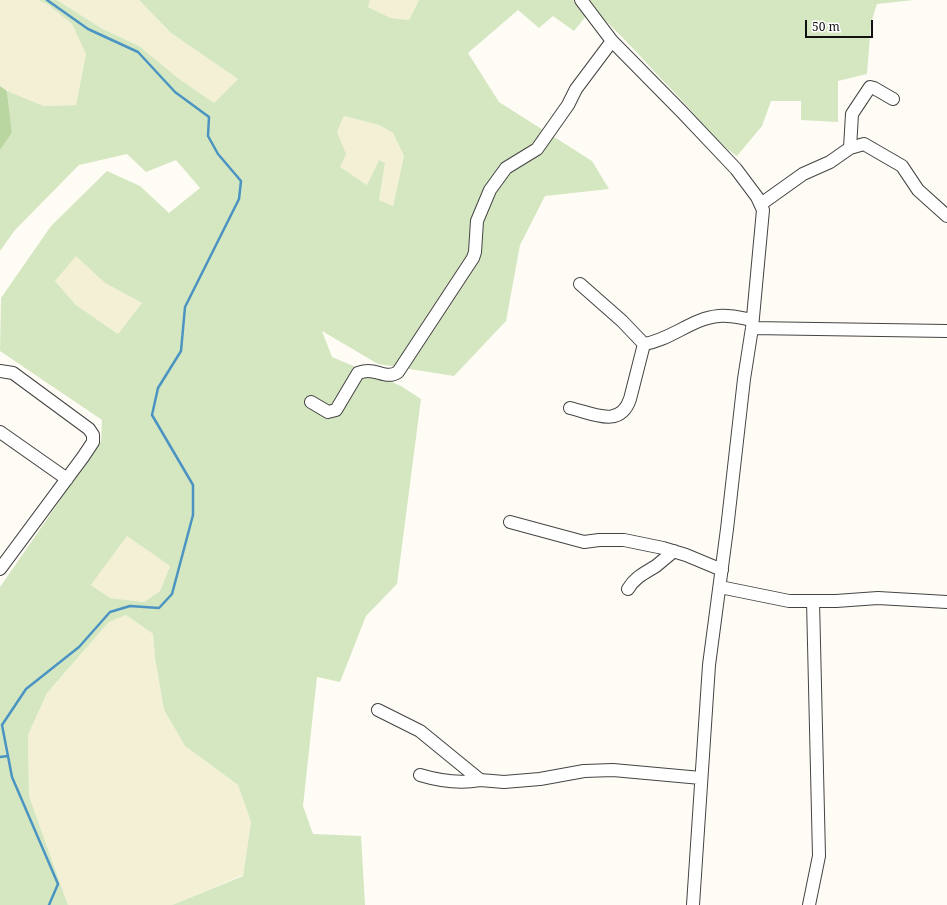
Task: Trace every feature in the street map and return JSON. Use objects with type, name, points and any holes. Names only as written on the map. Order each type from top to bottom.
[{"type":"street","points":[[580,0],[612,41],[730,164],[761,204],[763,217],[752,324],[744,379],[710,666],[693,905]]},
{"type":"street","points":[[311,402],[328,412],[336,410],[358,373],[368,371],[387,375],[398,372],[473,258],[475,252],[477,221],[490,190],[506,168],[537,149],[568,105],[576,88],[612,41]]},
{"type":"street","points":[[850,148],[852,114],[866,91],[870,87],[874,88],[893,99]]},
{"type":"street","points":[[761,204],[803,174],[830,162],[850,148],[866,145],[900,164],[918,190],[947,216]]},
{"type":"street","points":[[580,284],[622,321],[644,344]]},
{"type":"street","points":[[644,344],[667,338],[703,319],[718,316],[752,324],[947,332]]},
{"type":"street","points":[[570,408],[592,414],[616,417],[622,413],[627,407],[630,399],[644,344]]},
{"type":"street","points":[[0,371],[13,373],[89,429],[94,436],[93,442],[67,479],[1,565]]},
{"type":"street","points":[[0,432],[67,479]]},
{"type":"street","points":[[510,522],[584,542],[599,540],[624,540],[674,551],[722,570]]},
{"type":"street","points":[[628,589],[632,582],[640,575],[655,566],[674,551]]},
{"type":"street","points":[[720,587],[789,601],[836,601],[878,598],[947,602]]},
{"type":"street","points":[[809,905],[819,856],[813,601]]},
{"type":"street","points":[[378,710],[420,731],[480,780]]},
{"type":"street","points":[[420,775],[439,781],[466,783],[480,780],[504,782],[540,779],[584,771],[613,770],[701,778]]},
{"type":"shaded area","points":[[0,0],[38,0],[47,4],[72,24],[86,53],[76,105],[44,106],[7,91],[0,86]]},
{"type":"shaded area","points":[[57,0],[139,0],[171,33],[238,79],[214,103],[178,78],[139,46],[101,28]]},
{"type":"shaded area","points":[[370,0],[419,0],[409,20],[391,18],[368,7]]},
{"type":"shaded area","points":[[344,116],[379,125],[393,133],[404,156],[393,206],[379,200],[385,163],[379,160],[367,185],[339,167],[337,132]]},
{"type":"shaded area","points":[[76,255],[105,283],[142,303],[118,334],[76,305],[54,280]]},
{"type":"shaded area","points":[[127,536],[170,566],[160,591],[144,602],[110,598],[91,585]]},
{"type":"shaded area","points":[[126,615],[153,634],[155,658],[164,710],[185,746],[238,785],[251,822],[243,875],[172,905],[68,905],[29,796],[28,735],[47,693],[109,622]]},
{"type":"green space","points":[[38,0],[57,0],[101,28],[139,46],[178,78],[214,103],[238,79],[171,33],[139,0],[370,0],[368,7],[391,18],[409,20],[419,0],[573,0],[587,15],[574,31],[553,16],[539,28],[518,10],[468,53],[499,102],[592,161],[609,189],[545,196],[520,245],[506,321],[454,376],[378,364],[322,331],[332,357],[401,386],[421,399],[397,584],[366,616],[340,682],[317,677],[303,806],[313,834],[361,836],[365,905],[172,905],[243,876],[251,822],[238,785],[185,746],[164,710],[155,658],[153,634],[126,615],[109,622],[47,693],[28,735],[29,796],[68,905],[0,905],[0,587],[101,441],[102,420],[0,351],[1,298],[51,226],[107,171],[140,186],[169,213],[200,188],[176,160],[146,172],[127,154],[79,165],[15,230],[0,251],[0,150],[12,133],[7,91],[44,106],[76,105],[86,54],[72,24],[47,4]],"holes":[[[344,116],[379,125],[393,133],[404,156],[393,206],[379,200],[385,163],[379,160],[367,185],[340,167],[346,154],[337,132]],[[76,256],[105,283],[142,303],[118,334],[76,305],[55,281]],[[127,536],[170,566],[160,591],[144,602],[110,598],[91,585]]]},
{"type":"green space","points":[[584,0],[914,0],[877,4],[871,23],[867,74],[838,81],[838,122],[801,120],[801,101],[771,101],[762,126],[737,156],[715,138],[636,51]]},
{"type":"green space","points":[[0,86],[7,91],[12,133],[0,150]]},
{"type":"waterway","points":[[47,0],[88,29],[138,52],[175,92],[209,117],[208,136],[218,154],[241,181],[239,199],[185,307],[181,351],[158,388],[152,415],[193,485],[193,515],[172,594],[159,608],[130,606],[110,612],[79,647],[26,689],[2,725],[12,777],[58,884],[49,905]]},
{"type":"waterway","points":[[0,757],[8,756]]}]
